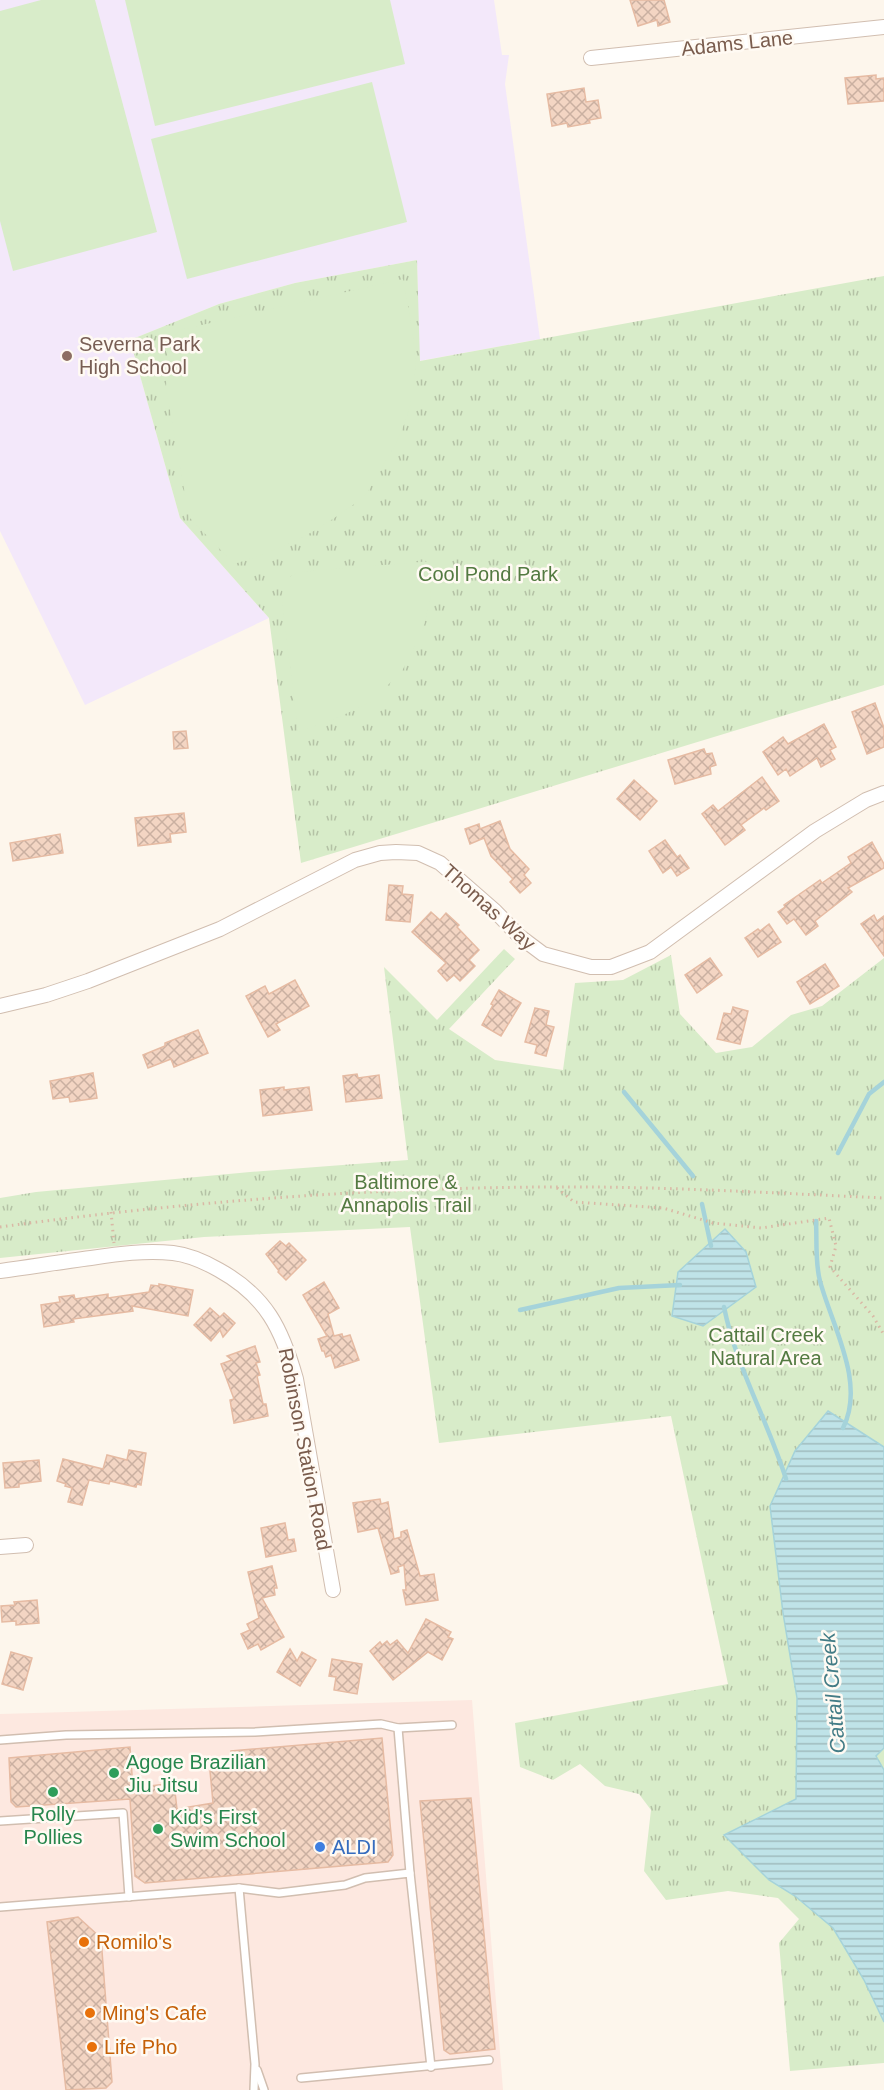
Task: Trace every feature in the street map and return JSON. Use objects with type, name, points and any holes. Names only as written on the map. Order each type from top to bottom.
[{"type":"street","name":"Adams Lane","points":[[591,58],[884,27]]},
{"type":"street","name":"Thomas Way","points":[[0,1006],[46,995],[88,981],[220,929],[355,860],[380,853],[418,854],[440,863],[458,877],[519,936],[543,954],[591,967],[611,967],[650,952],[815,831],[866,800],[884,792]]},
{"type":"street","name":"Robinson Station Road","points":[[0,1271],[144,1252],[175,1253],[201,1260],[230,1276],[251,1293],[271,1315],[281,1333],[296,1379],[333,1590]]},
{"type":"street","points":[[0,1547],[26,1545]]},
{"type":"lane","points":[[0,1740],[66,1735],[255,1732],[381,1724],[398,1728],[452,1725]]},
{"type":"lane","points":[[398,1728],[430,2067]]},
{"type":"lane","points":[[0,1821],[123,1813],[129,1897]]},
{"type":"lane","points":[[0,1907],[239,1888],[279,1893],[345,1885],[364,1878],[410,1873]]},
{"type":"lane","points":[[239,1888],[255,2064],[254,2090]]},
{"type":"lane","points":[[301,2078],[489,2061]]},
{"type":"lane","points":[[255,2064],[264,2090]]},
{"type":"path","points":[[0,1227],[111,1212],[359,1192],[556,1187],[669,1188],[884,1198]]},
{"type":"path","points":[[556,1187],[574,1202],[663,1208],[713,1223],[761,1228],[829,1218],[836,1246],[830,1267],[873,1316],[884,1335]]},
{"type":"path","points":[[111,1212],[116,1255]]},
{"type":"shaded area","name":"Severna Park High School","points":[[0,0],[494,0],[502,55],[509,55],[505,84],[540,339],[419,361],[417,260],[295,283],[219,304],[130,340],[180,518],[269,618],[85,705],[0,531]]},
{"type":"shaded area","points":[[472,1700],[503,2090],[0,2090],[0,1714]]},
{"type":"green space","points":[[41,0],[95,0],[157,232],[13,271],[0,221],[0,11]]},
{"type":"green space","points":[[125,0],[390,0],[405,64],[155,126]]},
{"type":"green space","points":[[372,82],[407,222],[187,279],[151,139]]},
{"type":"green space","name":"Cool Pond Park","points":[[417,260],[420,361],[884,276],[884,685],[301,863],[269,618],[180,518],[130,340],[219,304],[295,283]]},
{"type":"green space","points":[[403,279],[415,350],[414,385],[402,429],[373,483],[359,500],[328,523],[276,549],[234,564],[189,517],[166,388],[168,342],[180,330]]},
{"type":"green space","points":[[432,561],[430,600],[423,630],[402,671],[371,702],[298,732],[282,601],[283,586],[286,580],[299,572]]},
{"type":"green space","name":"Cattail Creek Natural Area","points":[[504,949],[515,959],[449,1029],[495,1060],[563,1070],[575,983],[623,980],[671,955],[680,1014],[716,1053],[752,1047],[791,1015],[822,1006],[884,958],[884,2063],[790,2071],[779,1943],[799,1919],[778,1898],[728,1891],[666,1900],[644,1871],[651,1810],[639,1794],[605,1786],[580,1764],[553,1780],[520,1767],[515,1723],[728,1684],[671,1416],[439,1443],[410,1227],[204,1237],[0,1258],[0,1198],[36,1192],[250,1172],[408,1160],[384,967],[437,1020]]},
{"type":"water","points":[[725,1229],[746,1252],[756,1287],[703,1326],[672,1316],[678,1272]]},
{"type":"water","points":[[828,1411],[884,1447],[884,1748],[876,1756],[884,1770],[884,2022],[864,1980],[833,1928],[795,1896],[769,1880],[724,1835],[796,1799],[797,1698],[783,1613],[770,1506],[795,1451]]},
{"type":"building","points":[[630,0],[664,0],[670,22],[658,26],[657,20],[638,26]]},
{"type":"building","points":[[876,75],[876,79],[884,78],[884,101],[848,104],[845,78]]},
{"type":"building","points":[[584,88],[586,102],[598,100],[601,118],[589,120],[590,123],[568,127],[567,123],[552,126],[547,94]]},
{"type":"building","points":[[875,703],[884,728],[884,747],[867,754],[852,712]]},
{"type":"building","points":[[824,724],[836,747],[830,750],[835,759],[821,767],[817,758],[790,776],[786,769],[778,775],[763,752],[783,737],[788,744]]},
{"type":"building","points":[[186,731],[188,748],[174,749],[173,732]]},
{"type":"building","points":[[704,749],[706,754],[712,753],[716,765],[710,767],[711,774],[675,784],[668,760]]},
{"type":"building","points":[[762,777],[779,801],[766,810],[764,808],[741,825],[745,830],[725,845],[702,814],[713,805],[718,811]]},
{"type":"building","points":[[634,780],[657,801],[640,820],[617,799]]},
{"type":"building","points":[[184,813],[186,832],[170,834],[171,842],[138,846],[135,818]]},
{"type":"building","points":[[500,821],[510,849],[529,869],[524,875],[531,883],[520,893],[510,882],[513,879],[491,856],[484,838],[470,844],[465,829],[479,824],[480,829]]},
{"type":"building","points":[[60,834],[63,853],[13,861],[10,843]]},
{"type":"building","points":[[665,840],[677,857],[680,855],[689,868],[677,876],[671,867],[663,873],[649,851]]},
{"type":"building","points":[[872,842],[884,868],[848,888],[852,892],[815,921],[818,926],[806,935],[794,919],[787,924],[778,912],[785,907],[784,905],[820,880],[822,883],[851,863],[848,857]]},
{"type":"building","points":[[389,885],[403,886],[402,894],[413,895],[410,922],[386,920]]},
{"type":"building","points":[[431,912],[440,920],[446,913],[479,950],[469,960],[475,966],[460,981],[454,975],[447,981],[438,971],[446,963],[412,932]]},
{"type":"building","points":[[874,915],[877,921],[884,916],[884,956],[861,924]]},
{"type":"building","points":[[769,924],[781,942],[758,957],[745,938]]},
{"type":"building","points":[[710,958],[722,975],[697,993],[685,975]]},
{"type":"building","points":[[825,964],[839,986],[810,1004],[797,982]]},
{"type":"building","points":[[295,980],[309,1006],[276,1024],[280,1030],[268,1037],[246,996],[265,986],[269,994]]},
{"type":"building","points":[[499,990],[521,1003],[501,1036],[482,1025]]},
{"type":"building","points":[[733,1007],[748,1011],[740,1044],[717,1039],[724,1013],[731,1014]]},
{"type":"building","points":[[535,1008],[549,1011],[546,1025],[554,1027],[546,1056],[535,1053],[537,1045],[525,1042]]},
{"type":"building","points":[[198,1030],[208,1053],[174,1067],[171,1059],[148,1068],[143,1055],[165,1046],[165,1043]]},
{"type":"building","points":[[93,1073],[97,1098],[70,1102],[69,1097],[53,1099],[50,1081]]},
{"type":"building","points":[[357,1074],[358,1078],[379,1075],[382,1098],[346,1102],[343,1076]]},
{"type":"building","points":[[284,1087],[284,1090],[309,1087],[312,1110],[263,1116],[260,1090]]},
{"type":"building","points":[[280,1241],[286,1246],[289,1243],[306,1260],[286,1280],[266,1254]]},
{"type":"building","points":[[324,1282],[339,1308],[328,1314],[334,1336],[350,1335],[359,1360],[335,1368],[331,1355],[326,1357],[318,1339],[327,1336],[303,1295]]},
{"type":"building","points":[[159,1284],[193,1290],[188,1316],[132,1306],[133,1311],[73,1319],[74,1322],[44,1327],[41,1305],[60,1302],[59,1297],[74,1295],[75,1299],[108,1294],[108,1298],[149,1292],[151,1285],[159,1286]]},
{"type":"building","points":[[210,1308],[220,1317],[224,1313],[235,1323],[223,1337],[220,1330],[211,1341],[194,1325]]},
{"type":"building","points":[[255,1346],[260,1362],[256,1363],[260,1375],[257,1376],[268,1416],[234,1423],[230,1400],[234,1399],[221,1364],[232,1360],[227,1356]]},
{"type":"building","points":[[129,1450],[146,1453],[141,1485],[137,1484],[136,1487],[110,1481],[109,1484],[89,1480],[82,1505],[68,1502],[72,1488],[57,1481],[63,1459],[103,1469],[107,1455],[127,1460]]},
{"type":"building","points":[[39,1460],[41,1481],[5,1488],[3,1463]]},
{"type":"building","points":[[380,1499],[381,1504],[388,1502],[394,1539],[401,1537],[401,1532],[407,1530],[420,1576],[434,1574],[438,1600],[406,1605],[403,1590],[406,1590],[404,1565],[398,1567],[399,1572],[391,1574],[378,1528],[358,1532],[353,1503]]},
{"type":"building","points":[[285,1523],[288,1540],[294,1539],[296,1551],[266,1557],[261,1528]]},
{"type":"building","points":[[272,1566],[277,1588],[274,1588],[275,1595],[262,1598],[284,1637],[261,1650],[258,1644],[248,1649],[241,1634],[250,1630],[247,1624],[259,1618],[248,1572]]},
{"type":"building","points":[[37,1600],[39,1623],[16,1625],[16,1621],[2,1622],[1,1606],[15,1605],[14,1602]]},
{"type":"building","points":[[426,1619],[451,1632],[448,1637],[453,1639],[442,1660],[428,1652],[393,1680],[370,1651],[380,1642],[382,1645],[387,1641],[390,1645],[397,1640],[408,1653]]},
{"type":"building","points":[[290,1649],[297,1661],[302,1652],[316,1660],[300,1686],[277,1672]]},
{"type":"building","points":[[11,1652],[32,1658],[23,1690],[2,1684]]},
{"type":"building","points":[[332,1659],[362,1664],[357,1694],[334,1690],[336,1677],[329,1676]]},
{"type":"building","points":[[382,1738],[393,1855],[388,1862],[145,1883],[135,1876],[130,1799],[16,1807],[11,1802],[9,1758],[130,1747],[133,1788],[174,1783],[177,1809],[213,1803],[210,1771],[232,1765],[231,1751]]},
{"type":"building","points":[[471,1798],[495,2049],[450,2054],[444,2050],[420,1801]]},
{"type":"building","points":[[78,1917],[101,1938],[112,2082],[106,2088],[66,2090],[47,1922]]},
{"type":"waterway","name":"Cattail Creek","points":[[838,1153],[869,1094],[884,1082]]},
{"type":"waterway","name":"Cattail Creek","points":[[624,1092],[693,1176]]},
{"type":"waterway","name":"Cattail Creek","points":[[702,1204],[711,1246]]},
{"type":"waterway","name":"Cattail Creek","points":[[816,1221],[818,1274],[845,1354],[849,1374],[851,1392],[849,1411],[843,1428]]},
{"type":"waterway","points":[[520,1310],[619,1288],[680,1285]]},
{"type":"waterway","name":"Cattail Creek","points":[[724,1307],[736,1351],[786,1479]]},
{"type":"place","name":"Severna Park High School","points":[[67,356]]},
{"type":"place","name":"Agoge Brazilian Jiu Jitsu","points":[[114,1773]]},
{"type":"place","name":"Rolly Pollies","points":[[53,1792]]},
{"type":"place","name":"Kid's First Swim School","points":[[158,1829]]},
{"type":"place","name":"ALDI","points":[[320,1847]]},
{"type":"place","name":"Romilo's","points":[[84,1942]]},
{"type":"place","name":"Ming's Cafe","points":[[90,2013]]},
{"type":"place","name":"Life Pho","points":[[92,2047]]},
{"type":"park label","name":"Baltimore & Annapolis Trail","points":[[406,1194]]}]
